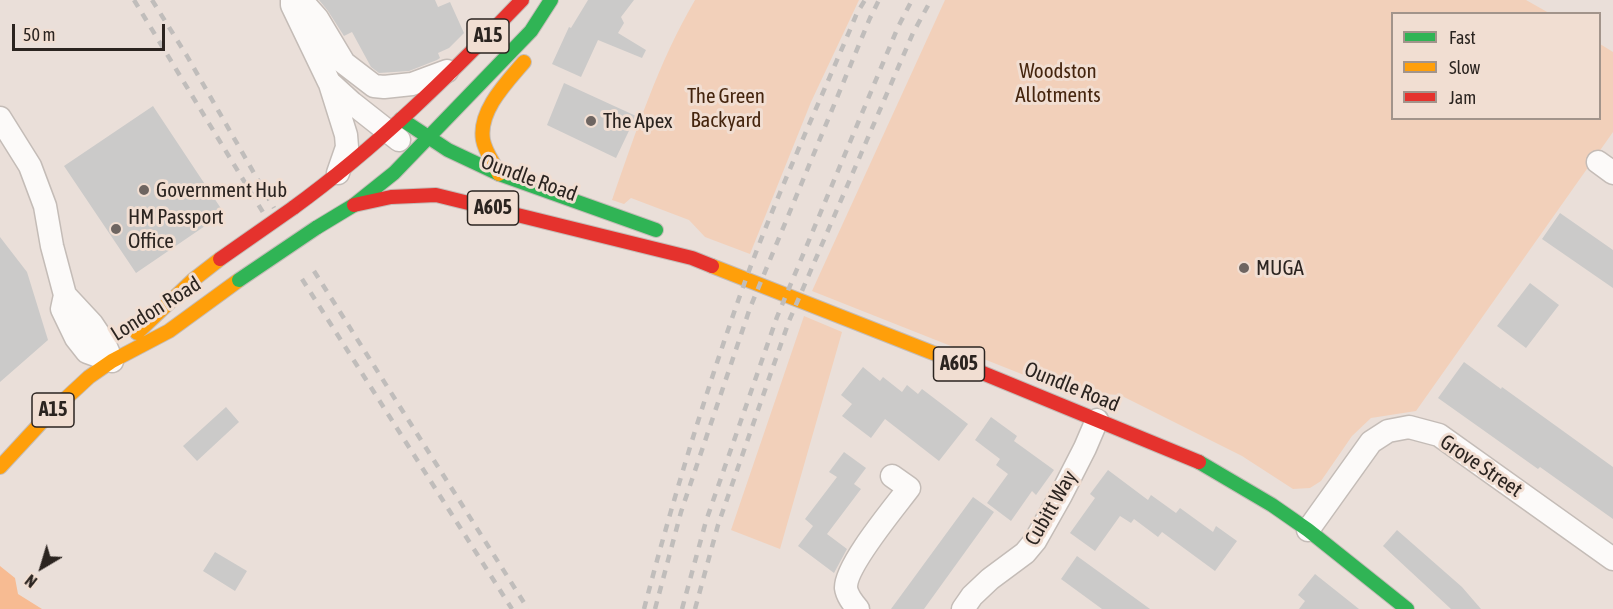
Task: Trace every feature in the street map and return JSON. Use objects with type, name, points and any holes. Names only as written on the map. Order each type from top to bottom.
[{"type":"main road","name":"London Road","points":[[112,361],[136,333],[193,280],[336,177],[453,69],[522,0]]},
{"type":"main road","name":"Oundle Road","points":[[424,150],[531,30],[551,0]]},
{"type":"main road","name":"Oundle Road","points":[[499,174],[483,139],[486,117],[503,88],[540,38],[540,17]]},
{"type":"main road","name":"London Road","points":[[112,361],[169,331],[239,280],[354,205],[424,150]]},
{"type":"main road","name":"Oundle Road","points":[[424,150],[448,150],[499,174],[667,234]]},
{"type":"main road","name":"Oundle Road","points":[[354,205],[391,197],[436,195],[692,258],[1097,420],[1217,471],[1308,530],[1407,609]]},
{"type":"main road","name":"Oundle Road","points":[[567,214],[630,241]]},
{"type":"main road","points":[[682,244],[692,258]]},
{"type":"main road","name":"A15","points":[[0,467],[49,414],[89,377],[112,361]]},
{"type":"street","points":[[292,0],[292,5],[329,82],[346,135],[347,147],[336,177]]},
{"type":"street","points":[[299,0],[317,18],[344,63],[374,86],[412,84],[453,69]]},
{"type":"street","points":[[299,0],[325,51],[344,79],[424,150]]},
{"type":"street","points":[[329,82],[352,104],[394,125]]},
{"type":"street","points":[[0,118],[30,166],[45,207],[51,246],[65,295],[92,324],[104,342],[112,361]]},
{"type":"street","name":"Cubitt Way","points":[[963,609],[972,596],[990,579],[1025,553],[1035,541],[1066,486],[1097,420]]},
{"type":"street","name":"Grove Street","points":[[1308,530],[1371,442],[1388,431],[1408,427],[1439,435],[1613,559]]},
{"type":"street","points":[[858,609],[846,590],[848,577],[856,560],[909,488],[892,476]]},
{"type":"green space","name":"The Green Backyard","points":[[695,0],[859,0],[811,102],[750,254],[705,237],[689,220],[631,198],[624,204],[612,200],[659,73]]},
{"type":"green space","name":"Woodston Allotments","points":[[945,0],[1526,0],[1547,12],[1391,12],[1391,120],[1601,120],[1601,45],[1613,52],[1613,132],[1416,411],[1371,418],[1352,436],[1321,481],[1310,488],[1293,489],[1242,456],[1120,395],[1067,392],[812,291]]},
{"type":"green space","points":[[804,316],[842,332],[780,549],[731,530]]},
{"type":"shaded area","points":[[0,566],[15,578],[18,594],[42,609],[0,609]]},
{"type":"building","points":[[319,0],[435,0],[438,7],[450,2],[464,33],[449,48],[438,53],[440,58],[437,60],[409,71],[379,73],[371,67],[352,32],[344,36]]},
{"type":"building","points":[[588,0],[634,0],[621,17],[624,23],[618,33],[646,50],[642,58],[598,40],[581,77],[552,64],[569,27],[571,28]]},
{"type":"building","name":"The Apex","points":[[564,83],[636,116],[616,158],[547,125]]},
{"type":"building","name":"Government Hub","points":[[153,106],[224,213],[136,273],[64,166]]},
{"type":"building","points":[[1560,213],[1613,250],[1613,288],[1542,239]]},
{"type":"building","points":[[0,237],[27,272],[48,340],[0,382]]},
{"type":"building","points":[[1530,283],[1559,305],[1526,348],[1497,326]]},
{"type":"building","points":[[1464,362],[1613,467],[1613,519],[1438,398]]},
{"type":"building","points":[[863,367],[880,381],[883,377],[902,392],[907,385],[918,394],[922,389],[968,424],[939,461],[885,419],[871,438],[842,416],[852,404],[841,395]]},
{"type":"building","points":[[226,407],[239,422],[197,461],[183,446]]},
{"type":"building","points":[[991,417],[1017,436],[1014,441],[1054,470],[1036,495],[1032,491],[1011,521],[987,503],[1008,474],[996,465],[1000,459],[975,440]]},
{"type":"building","points":[[844,452],[866,468],[854,484],[861,489],[827,534],[847,549],[834,573],[798,546],[813,526],[805,519],[837,477],[829,472]]},
{"type":"building","points":[[1108,470],[1148,500],[1151,495],[1176,513],[1180,508],[1213,532],[1216,526],[1237,541],[1215,571],[1162,532],[1158,537],[1134,519],[1131,523],[1120,516],[1095,551],[1070,533],[1095,498],[1090,494]]},
{"type":"building","points":[[973,497],[994,512],[924,609],[891,609]]},
{"type":"building","points":[[1397,530],[1462,587],[1481,609],[1451,609],[1383,546]]},
{"type":"building","points":[[215,552],[247,571],[235,591],[203,571]]},
{"type":"building","points":[[1077,556],[1150,609],[1102,609],[1061,579]]},
{"type":"building","points":[[1315,574],[1359,609],[1299,609],[1305,601],[1298,595]]},
{"type":"railway","points":[[134,0],[264,214]]},
{"type":"railway","points":[[152,0],[187,56],[274,208]]},
{"type":"railway","points":[[644,609],[699,417],[750,267],[857,13],[865,0]]},
{"type":"railway","points":[[655,609],[681,512],[750,308],[879,0]]},
{"type":"railway","points":[[682,609],[706,521],[777,317],[898,27],[912,0]]},
{"type":"railway","points":[[695,609],[718,525],[789,321],[913,33],[931,0]]},
{"type":"railway","points":[[314,271],[528,609]]},
{"type":"railway","points":[[302,279],[512,609]]},
{"type":"traffic: fast","points":[[316,228],[354,205],[394,173],[531,31],[551,0]]},
{"type":"traffic: fast","points":[[401,119],[448,150],[499,174],[656,230]]},
{"type":"traffic: fast","points":[[239,280],[316,228]]},
{"type":"traffic: fast","points":[[1199,462],[1272,505],[1308,530],[1407,609]]},
{"type":"traffic: slow","points":[[499,174],[484,144],[485,118],[495,98],[524,62]]},
{"type":"traffic: slow","points":[[137,333],[193,280],[220,259]]},
{"type":"traffic: slow","points":[[712,266],[951,360]]},
{"type":"traffic: slow","points":[[0,467],[49,414],[89,377],[112,361],[169,331],[239,280]]},
{"type":"traffic: jam","points":[[293,208],[324,185],[412,109],[522,0]]},
{"type":"traffic: jam","points":[[354,205],[391,197],[436,195],[692,258],[712,266]]},
{"type":"traffic: jam","points":[[220,259],[293,208]]},
{"type":"traffic: jam","points":[[951,360],[1199,462]]},
{"type":"place","name":"The Apex","points":[[591,121]]},
{"type":"place","name":"Government Hub","points":[[144,190]]},
{"type":"place","name":"HM Passport Office","points":[[116,229]]},
{"type":"place","name":"MUGA","points":[[1244,268]]}]
